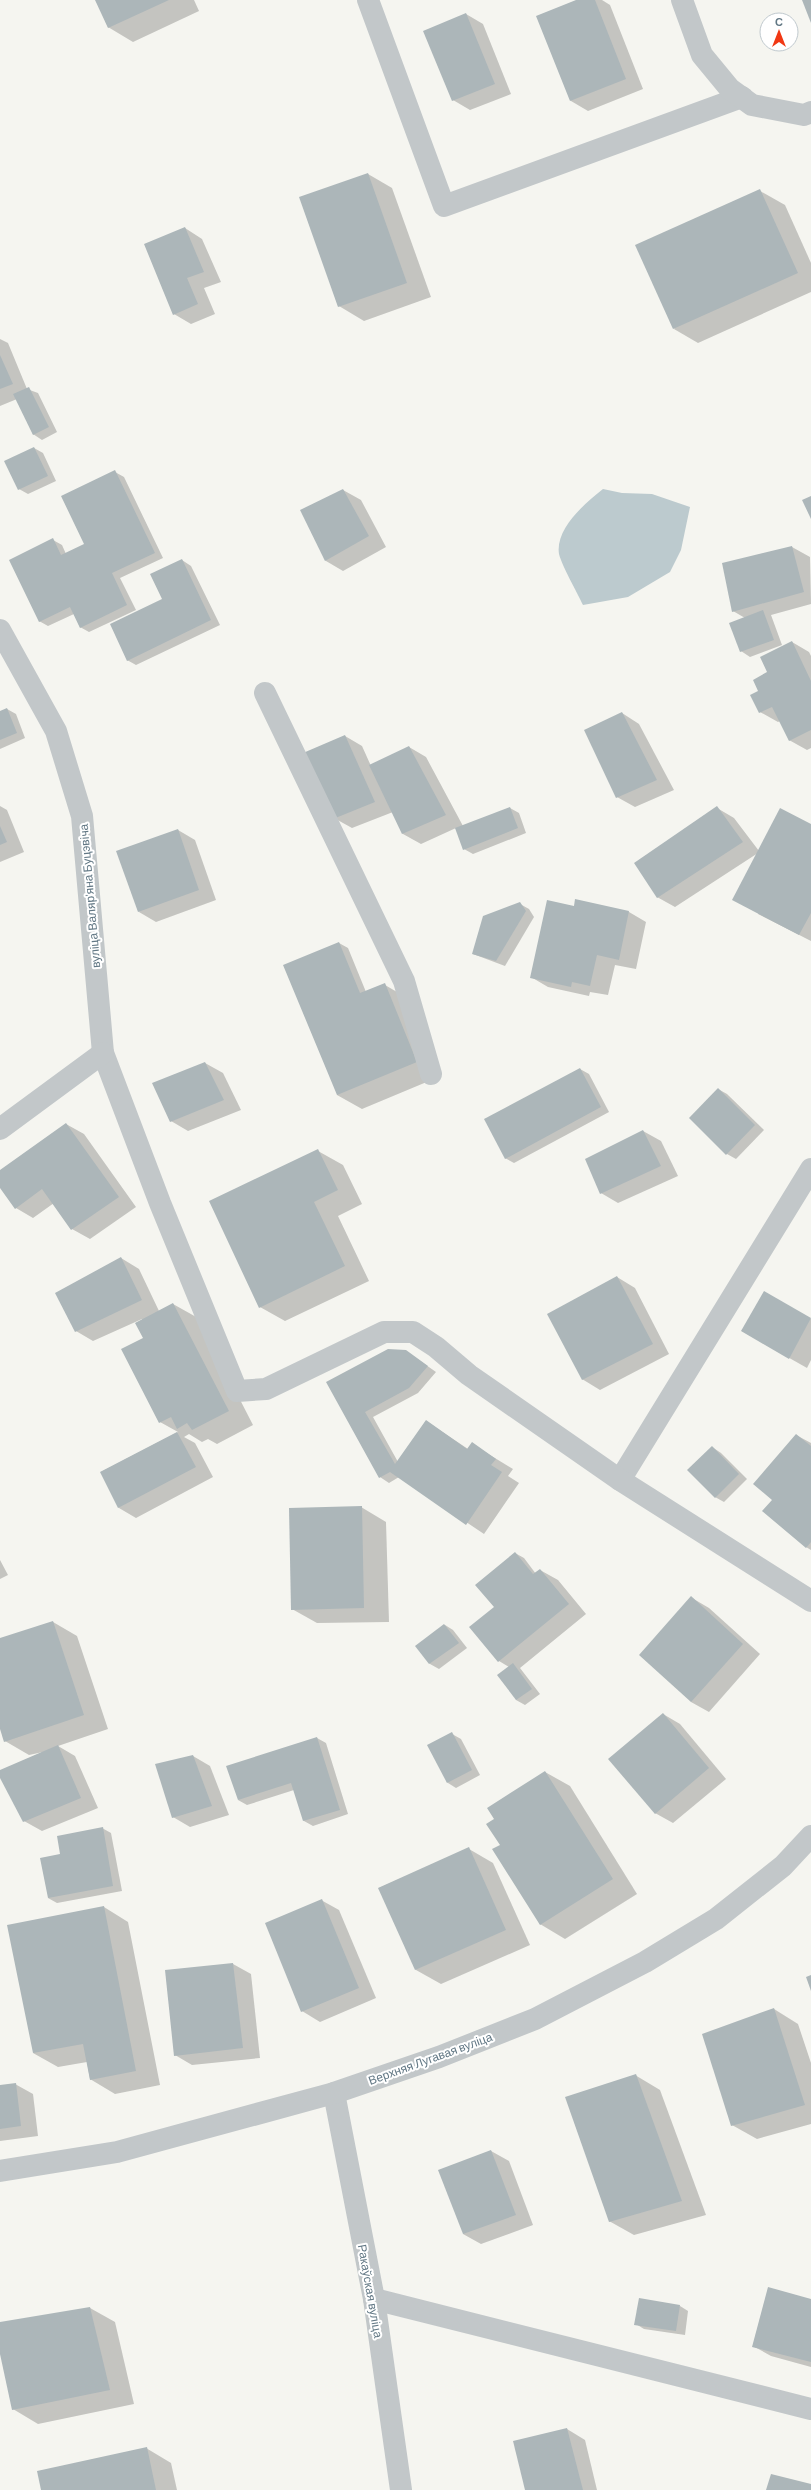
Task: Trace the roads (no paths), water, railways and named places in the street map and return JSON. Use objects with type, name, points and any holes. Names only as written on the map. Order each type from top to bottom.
[{"type":"street","points":[[368,0],[444,206],[742,97]]},
{"type":"street","points":[[682,0],[702,55],[730,89],[752,104],[804,115],[811,112]]},
{"type":"street","name":"вуліца Валяр'яна Буцэвіча","points":[[0,630],[56,731],[82,816],[103,1053],[160,1203],[237,1391],[266,1389],[384,1332],[413,1332],[436,1347],[469,1375],[620,1480]]},
{"type":"street","points":[[265,693],[404,981],[431,1074]]},
{"type":"street","points":[[0,1129],[103,1053]]},
{"type":"street","points":[[811,1169],[620,1480],[811,1601]]},
{"type":"street","name":"Верхняя Лугавая вуліца","points":[[0,2171],[117,2152],[334,2092],[439,2057],[535,2019],[645,1962],[716,1919],[783,1866],[811,1836]]},
{"type":"street","name":"Ракаўская вуліца","points":[[334,2092],[374,2299],[401,2490]]},
{"type":"street","points":[[374,2299],[811,2410]]}]
